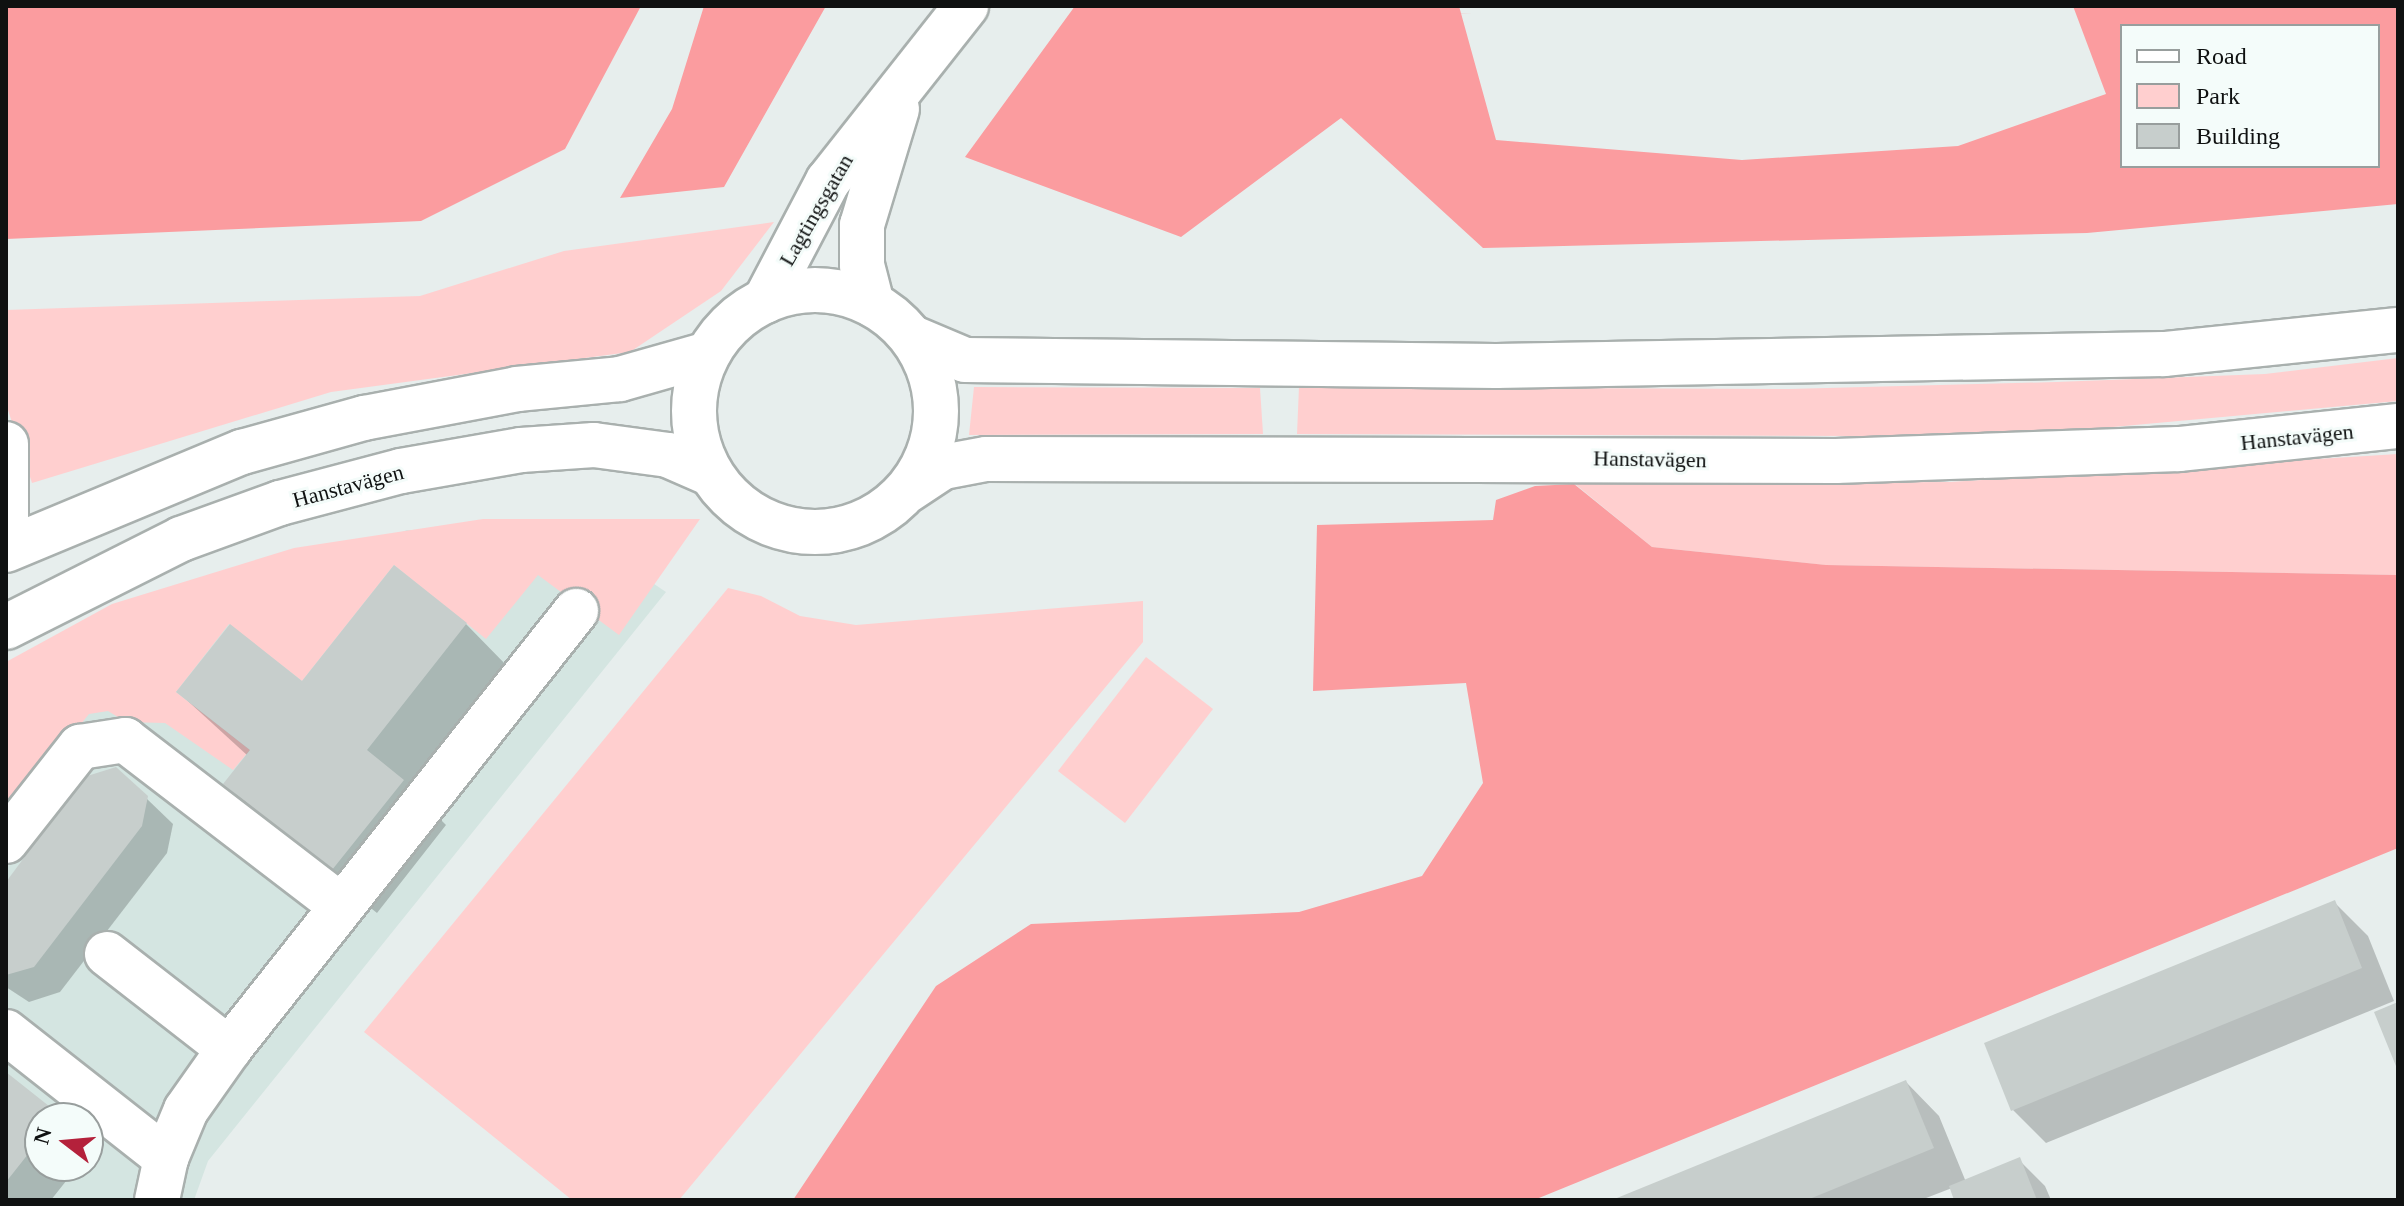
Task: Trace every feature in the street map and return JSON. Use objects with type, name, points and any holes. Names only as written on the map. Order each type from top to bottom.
[{"type":"main road","name":"Lagtingsgatan","points":[[765,301],[828,181],[966,6]]},
{"type":"main road","name":"Lagtingsgatan","points":[[872,304],[862,265],[862,225],[904,87]]},
{"type":"main road","points":[[913,338],[931,375],[937,415],[928,455],[908,490],[876,517],[838,531],[797,532],[758,519],[725,494],[711,474],[694,414],[697,383],[708,354],[742,314],[765,301],[801,291],[837,292],[872,304],[913,338],[965,360],[1496,366],[2164,354],[2398,330]]},
{"type":"main road","points":[[6,550],[242,452],[364,418],[517,389],[620,379],[708,354]]},
{"type":"main road","name":"Hanstavägen","points":[[908,490],[943,467],[986,459],[1836,461],[2179,449],[2398,426]]},
{"type":"main road","points":[[6,444],[6,522]]},
{"type":"main road","name":"Hanstavägen","points":[[6,627],[181,539],[280,503],[401,471],[521,450],[594,445],[668,455],[711,474]]},
{"type":"main road","points":[[157,1200],[166,1158],[186,1110],[229,1049],[576,611]]},
{"type":"main road","points":[[6,841],[80,747],[125,740],[341,906]]},
{"type":"main road","points":[[107,954],[229,1049]]},
{"type":"main road","points":[[6,1032],[166,1158]]},
{"type":"shaded area","points":[[6,6],[641,6],[565,149],[421,221],[6,239]]},
{"type":"shaded area","points":[[704,6],[826,6],[724,187],[620,198],[672,109]]},
{"type":"shaded area","points":[[1075,6],[1459,6],[1496,140],[1742,160],[1958,146],[2106,94],[2073,6],[2398,6],[2398,204],[2087,233],[1483,248],[1341,118],[1181,237],[965,157]]},
{"type":"shaded area","points":[[1574,484],[1652,547],[1826,565],[2398,575],[2398,848],[1534,1200],[793,1200],[936,986],[1031,924],[1299,912],[1422,876],[1483,783],[1466,683],[1313,691],[1317,525],[1493,520],[1496,500],[1535,486]]},
{"type":"shaded area","points":[[572,529],[666,592],[208,1161],[194,1200],[6,1200],[6,759],[99,653],[407,530]]},
{"type":"green space","points":[[774,222],[721,291],[630,352],[331,392],[32,483],[6,404],[6,310],[420,296],[564,251]]},
{"type":"green space","points":[[2398,358],[2398,401],[2102,428],[1874,436],[1297,434],[1299,387],[1789,389],[2056,382],[2265,374]]},
{"type":"green space","points":[[974,387],[1260,388],[1263,434],[969,435]]},
{"type":"green space","points":[[2398,454],[2398,575],[1825,565],[1652,547],[1575,484],[1950,482]]},
{"type":"green space","points":[[483,519],[700,519],[619,635],[538,575],[486,639],[394,565],[302,681],[229,624],[176,692],[250,750],[233,770],[165,723],[126,722],[108,711],[89,714],[6,817],[6,662],[112,604],[294,548]]},
{"type":"green space","points":[[728,588],[761,596],[800,616],[856,625],[1143,601],[1143,642],[679,1200],[572,1200],[364,1032]]},
{"type":"green space","points":[[1146,657],[1213,709],[1125,823],[1058,771]]},
{"type":"building","points":[[394,565],[467,623],[367,750],[404,780],[332,870],[223,784],[250,750],[176,692],[230,624],[302,681]]},
{"type":"building","points":[[116,767],[148,796],[142,826],[34,967],[6,975],[6,882],[84,777]]},
{"type":"building","points":[[2335,900],[2362,968],[2011,1111],[1984,1043]]},
{"type":"building","points":[[2398,1002],[2398,1071],[2374,1012]]},
{"type":"building","points":[[6,1072],[44,1102],[24,1102],[24,1159],[6,1182]]},
{"type":"building","points":[[1906,1080],[1934,1148],[1807,1200],[1612,1200]]},
{"type":"building","points":[[2020,1157],[2037,1200],[1954,1200],[1949,1186]]}]
